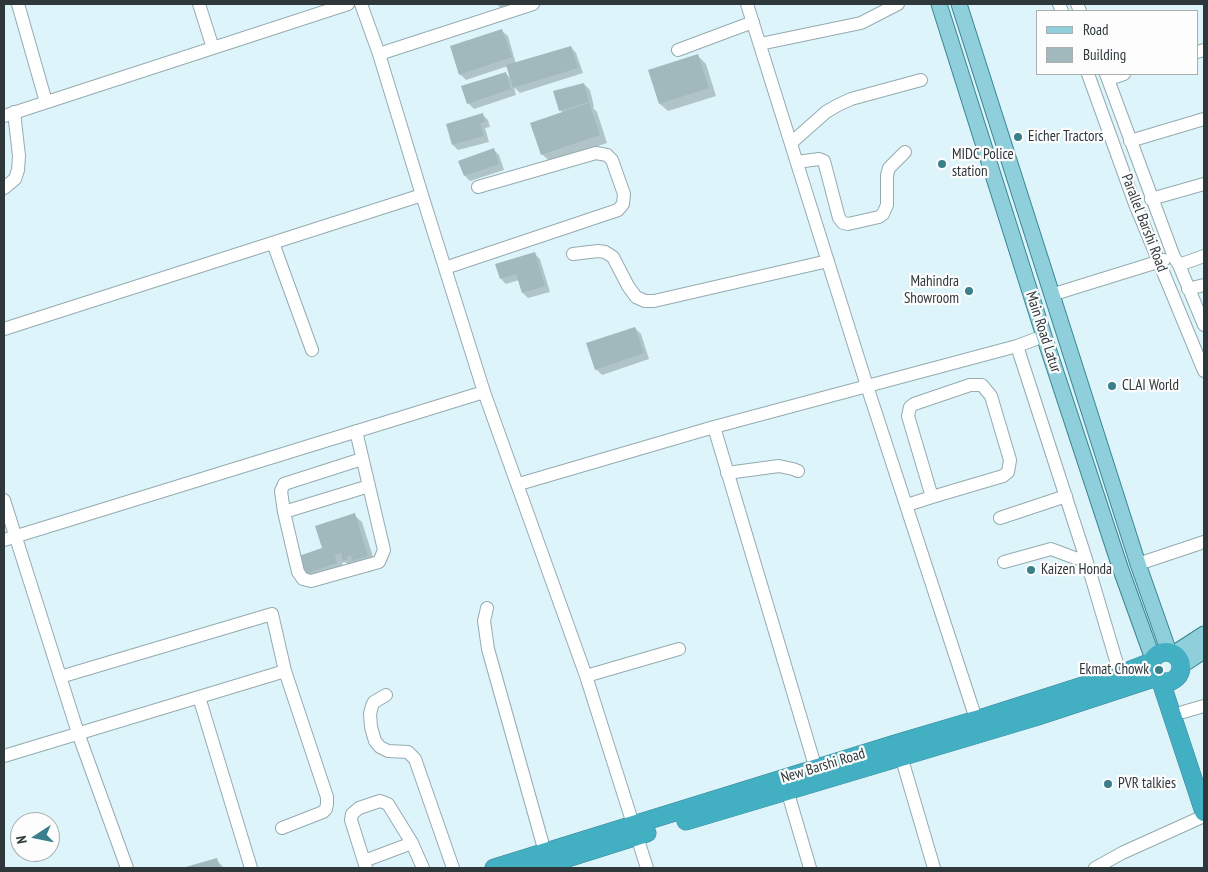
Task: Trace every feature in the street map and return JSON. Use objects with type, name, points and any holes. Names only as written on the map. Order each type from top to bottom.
[{"type":"highway","name":"New Barshi Road","points":[[494,868],[545,852],[787,790],[901,756],[1120,674],[1164,667]]},
{"type":"highway","name":"New Barshi Road","points":[[536,868],[570,863],[636,830],[816,769],[898,743],[979,726],[1164,667]]},
{"type":"highway","points":[[1164,667],[1183,712],[1204,774]]},
{"type":"highway","points":[[1164,667],[1204,812]]},
{"type":"main road","name":"Main Road Latur","points":[[939,4],[1120,570],[1164,667]]},
{"type":"main road","name":"Main Road Latur","points":[[959,4],[1138,564],[1164,667]]},
{"type":"main road","name":"New Barshi Road","points":[[1164,667],[1204,634]]},
{"type":"main road","name":"New Barshi Road","points":[[1164,667],[1204,651]]},
{"type":"street","points":[[18,4],[46,102]]},
{"type":"street","points":[[199,4],[213,48]]},
{"type":"street","points":[[4,188],[15,179],[19,156],[9,114],[348,4]]},
{"type":"street","points":[[361,4],[379,54],[484,392],[586,676],[647,868]]},
{"type":"street","points":[[379,54],[533,4]]},
{"type":"street","points":[[747,4],[867,386],[979,726]]},
{"type":"street","points":[[760,44],[861,23],[898,4]]},
{"type":"street","points":[[678,50],[753,22]]},
{"type":"street","name":"Parallel Barshi Road","points":[[1088,75],[1158,261],[1204,371]]},
{"type":"street","points":[[1108,77],[1151,199],[1204,325]]},
{"type":"street","points":[[791,143],[826,112],[838,105],[851,99],[921,80]]},
{"type":"street","points":[[1130,141],[1204,119]]},
{"type":"street","points":[[797,162],[819,159],[824,161],[839,218],[843,223],[848,224],[879,217],[883,214],[887,205],[887,175],[889,168],[905,152]]},
{"type":"street","points":[[445,268],[618,210],[623,204],[624,194],[612,160],[607,155],[596,153],[478,188]]},
{"type":"street","points":[[1151,199],[1204,184]]},
{"type":"street","points":[[4,329],[422,195]]},
{"type":"street","points":[[273,243],[312,350]]},
{"type":"street","points":[[573,254],[598,251],[605,252],[613,257],[636,297],[645,301],[654,301],[828,261]]},
{"type":"street","points":[[1052,295],[1158,261],[1176,261],[1204,256]]},
{"type":"street","points":[[1188,289],[1204,285]]},
{"type":"street","points":[[518,484],[714,427],[1017,346],[1044,336]]},
{"type":"street","points":[[1017,346],[1086,559],[1120,674]]},
{"type":"street","points":[[907,505],[1003,476],[1008,472],[1010,460],[991,396],[982,385],[970,385],[910,407],[908,416],[932,497]]},
{"type":"street","points":[[9,539],[484,392]]},
{"type":"street","points":[[714,427],[816,769]]},
{"type":"street","points":[[356,432],[384,550],[380,562],[311,581],[303,579],[298,572],[284,512],[281,491],[284,484],[362,459]]},
{"type":"street","points":[[727,473],[779,466],[798,472]]},
{"type":"street","points":[[284,512],[369,486]]},
{"type":"street","points":[[1000,518],[1066,496]]},
{"type":"street","points":[[4,500],[9,539],[127,868]]},
{"type":"street","points":[[1138,564],[1204,542]]},
{"type":"street","points":[[1004,562],[1051,549],[1075,558],[1086,559]]},
{"type":"street","points":[[487,608],[484,621],[488,649],[545,852]]},
{"type":"street","points":[[60,677],[272,614],[285,670],[327,804],[326,809],[322,812],[282,828]]},
{"type":"street","points":[[586,676],[679,649]]},
{"type":"street","points":[[4,756],[285,670]]},
{"type":"street","points":[[386,695],[374,702],[370,714],[375,741],[380,747],[388,751],[408,752],[415,759],[453,868]]},
{"type":"street","points":[[200,697],[250,868]]},
{"type":"street","points":[[1183,712],[1204,706]]},
{"type":"street","points":[[901,756],[934,868]]},
{"type":"street","points":[[787,790],[810,868]]},
{"type":"street","points":[[412,843],[365,865],[351,820],[352,814],[359,808],[380,801],[388,804],[412,843],[423,868]]},
{"type":"street","points":[[1095,868],[1122,853],[1204,816]]},
{"type":"building","points":[[502,29],[512,57],[459,75],[450,46]]},
{"type":"building","points":[[571,46],[578,68],[513,88],[506,65]]},
{"type":"building","points":[[698,54],[709,88],[659,104],[648,70]]},
{"type":"building","points":[[506,72],[511,89],[467,104],[461,86]]},
{"type":"building","points":[[584,83],[589,102],[559,111],[553,91]]},
{"type":"building","points":[[589,103],[600,135],[541,155],[530,123]]},
{"type":"building","points":[[483,113],[485,122],[480,123],[484,136],[452,145],[446,124]]},
{"type":"building","points":[[494,148],[499,164],[464,176],[458,161]]},
{"type":"building","points":[[535,252],[545,286],[522,293],[516,274],[500,279],[495,264]]},
{"type":"building","points":[[635,327],[644,353],[595,370],[586,343]]},
{"type":"building","points":[[355,513],[368,556],[353,561],[351,556],[347,556],[348,559],[343,561],[341,553],[335,555],[337,563],[305,574],[299,556],[322,548],[315,526]]},
{"type":"building","points":[[217,858],[220,868],[182,868]]},
{"type":"place","name":"Eicher Tractors","points":[[1018,137]]},
{"type":"place","name":"MIDC Police station","points":[[942,164]]},
{"type":"place","name":"Mahindra Showroom","points":[[969,291]]},
{"type":"place","name":"CLAI World","points":[[1112,386]]},
{"type":"place","name":"Kaizen Honda","points":[[1031,570]]},
{"type":"place","name":"Ekmat Chowk","points":[[1159,670]]},
{"type":"place","name":"PVR talkies","points":[[1108,784]]}]
